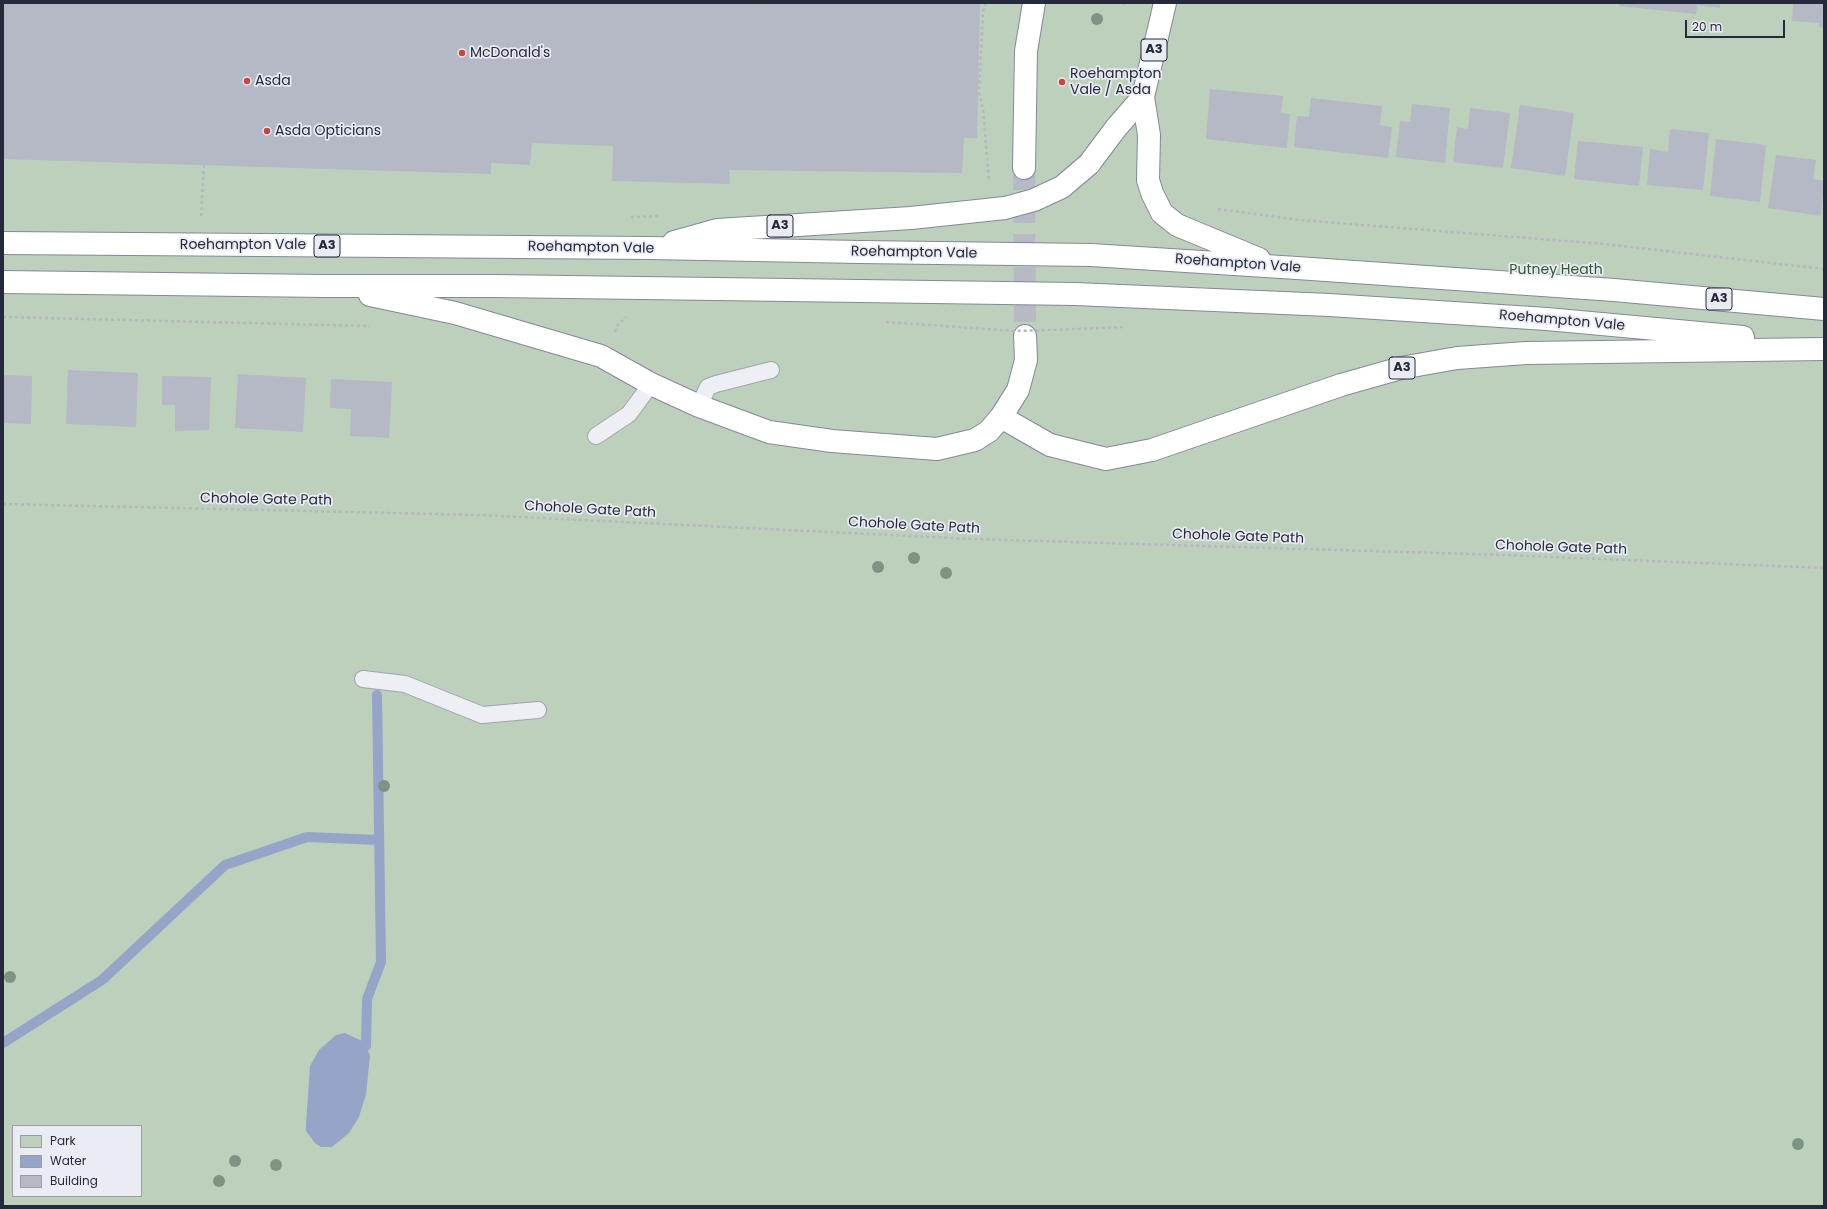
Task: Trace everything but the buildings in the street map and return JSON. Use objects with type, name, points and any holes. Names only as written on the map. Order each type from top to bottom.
[{"type":"highway","points":[[1024,168],[1026,51],[1034,3]]},
{"type":"highway","name":"A3","points":[[1165,3],[1143,97],[1149,136],[1148,180],[1152,193],[1162,213],[1177,225],[1277,266]]},
{"type":"highway","name":"A3","points":[[650,248],[717,230],[911,218],[1005,208],[1034,200],[1062,187],[1088,164],[1143,97]]},
{"type":"highway","name":"Roehampton Vale","points":[[3,243],[650,248],[1090,255],[1277,266],[1614,290],[1824,309]]},
{"type":"highway","name":"Roehampton Vale","points":[[3,282],[324,286],[495,286],[1075,294],[1329,305],[1531,318],[1824,345]]},
{"type":"highway","points":[[324,286],[455,313],[601,356],[651,384],[699,406],[769,432],[832,441],[937,449],[961,445],[975,440],[989,431],[1001,417],[1018,390],[1026,360],[1025,336]]},
{"type":"highway","name":"A3","points":[[1001,417],[1050,446],[1106,459],[1152,450],[1340,385],[1401,368],[1457,358],[1526,353],[1824,349]]},
{"type":"lane","points":[[699,406],[708,387],[771,370]]},
{"type":"lane","points":[[596,436],[629,414],[651,384]]},
{"type":"lane","points":[[363,679],[405,684],[482,715],[538,710]]},
{"type":"path","points":[[759,170],[764,3]]},
{"type":"path","points":[[986,3],[983,12],[979,92],[984,117],[990,185]]},
{"type":"path","points":[[201,222],[204,165]]},
{"type":"path","points":[[1213,208],[1299,220],[1604,244],[1824,269]]},
{"type":"path","points":[[3,317],[378,326]]},
{"type":"path","points":[[882,322],[1015,331],[1078,329]]},
{"type":"path","name":"Chohole Gate Path","points":[[3,504],[480,515],[964,539],[1503,555],[1824,568]]},
{"type":"green space","name":"Putney Heath","points":[[3,3],[1824,3],[1824,1206],[3,1206]]},
{"type":"water","points":[[345,1033],[362,1041],[370,1056],[366,1094],[359,1117],[349,1133],[332,1147],[321,1147],[315,1143],[306,1131],[310,1066],[319,1050],[336,1035]]},
{"type":"waterway","points":[[366,1046],[367,999],[381,962],[377,695]]},
{"type":"waterway","points":[[3,1043],[102,980],[225,865],[307,837],[379,840]]},
{"type":"tunnel","points":[[1024,168],[1025,336]]},
{"type":"place","name":"McDonald's","points":[[462,53]]},
{"type":"place","name":"Asda","points":[[247,81]]},
{"type":"place","name":"Roehampton Vale / Asda","points":[[1062,82]]},
{"type":"place","name":"Asda Opticians","points":[[267,131]]}]
